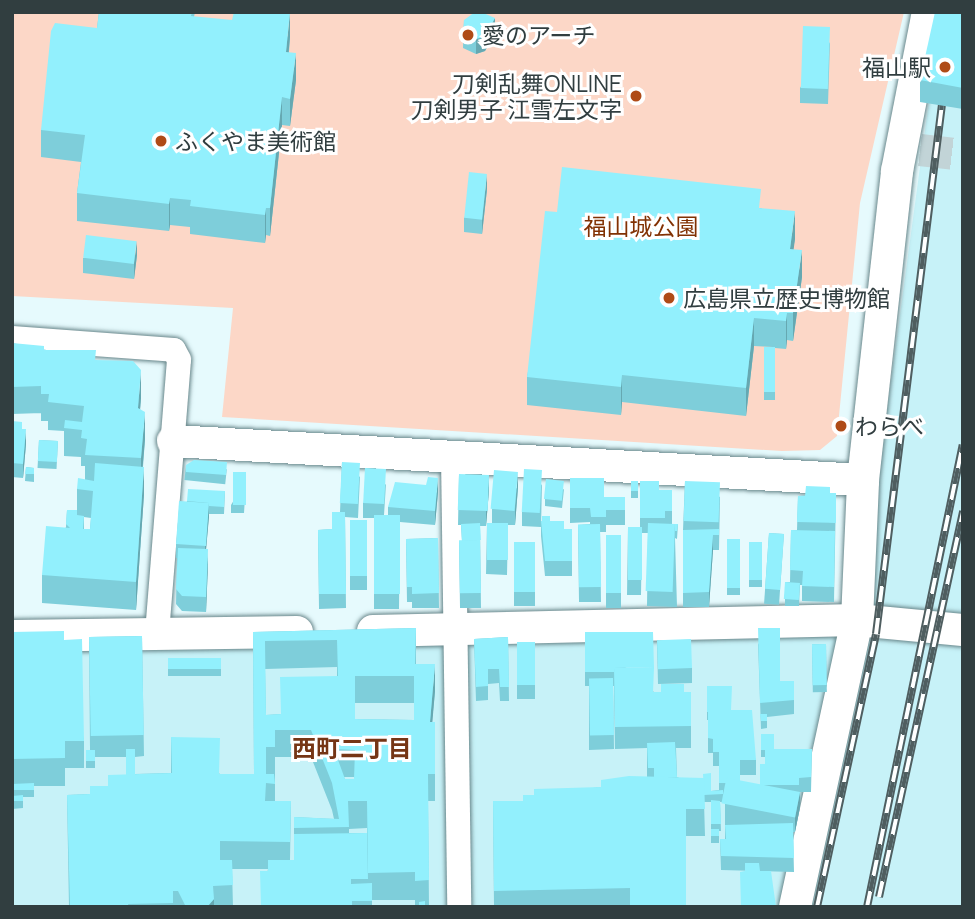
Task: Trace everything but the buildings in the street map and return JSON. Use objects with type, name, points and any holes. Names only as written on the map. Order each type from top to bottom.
[{"type":"street","points":[[795,907],[857,620],[863,480],[928,12]]},
{"type":"street","points":[[12,338],[174,350],[179,360],[157,633]]},
{"type":"street","points":[[173,441],[863,480]]},
{"type":"street","points":[[453,456],[453,631],[459,907]]},
{"type":"street","points":[[12,636],[453,631],[857,620],[963,630]]},
{"type":"shaded area","points":[[941,12],[963,12],[963,907],[12,907],[12,640],[858,624]]},
{"type":"green space","name":"福山城公園","points":[[12,12],[904,12],[860,203],[837,436],[820,450],[782,451],[222,417],[233,308],[12,296]]},
{"type":"tunnel","points":[[920,150],[963,155]]},
{"type":"railway","points":[[817,907],[876,634],[944,88]]},
{"type":"railway","points":[[867,907],[963,445]]},
{"type":"railway","points":[[879,897],[963,511]]},
{"type":"place","name":"愛のアーチ","points":[[468,35]]},
{"type":"place","name":"福山駅","points":[[945,67]]},
{"type":"place","name":"刀剣乱舞ONLINE 刀剣男子 江雪左文字","points":[[636,96]]},
{"type":"place","name":"ふくやま美術館","points":[[161,141]]},
{"type":"place","name":"広島県立歴史博物館","points":[[669,298]]},
{"type":"place","name":"わらべ","points":[[841,426]]},
{"type":"district","name":"西町二丁目","points":[[352,748]]}]
